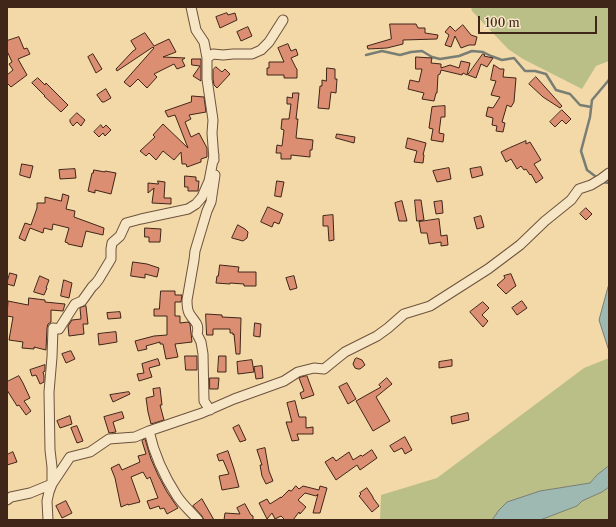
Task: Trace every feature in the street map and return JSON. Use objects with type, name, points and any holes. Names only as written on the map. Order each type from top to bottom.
[{"type":"street","points":[[191,7],[196,30],[204,42],[207,58],[207,79],[213,120],[212,133],[215,177],[211,202],[195,251],[187,307],[189,314],[197,324],[197,334],[201,342],[204,366],[204,400],[210,410]]},
{"type":"street","points":[[207,58],[213,54],[252,54],[261,50],[269,42],[284,20]]},
{"type":"street","points":[[52,484],[49,392],[53,328],[59,329],[75,304],[82,301],[92,286],[96,283],[111,259],[112,243],[120,236],[126,224],[140,219],[188,209],[196,204],[202,197],[209,181],[214,155]]},
{"type":"street","points":[[48,520],[47,502],[49,492],[52,484],[70,457],[90,452],[109,439],[135,437],[148,431],[210,410],[234,399],[284,381],[298,372],[314,368],[324,369],[345,352],[377,336],[400,319],[404,314],[430,306],[488,269],[520,245],[545,221],[571,200],[579,189],[591,185],[609,173]]},
{"type":"street","points":[[148,431],[164,473],[178,498],[198,520]]},
{"type":"street","points":[[7,500],[52,484]]},
{"type":"green space","points":[[471,7],[609,7],[609,61],[596,66],[582,89],[523,59],[508,49],[472,11]]},
{"type":"green space","points":[[609,358],[609,466],[597,475],[590,483],[540,491],[507,502],[492,520],[380,520],[381,495],[437,478],[584,368]]},
{"type":"green space","points":[[609,487],[609,520],[540,520],[577,506],[582,501],[602,492]]},
{"type":"water","points":[[609,285],[609,351],[599,320]]},
{"type":"water","points":[[609,466],[609,487],[602,492],[582,501],[577,506],[540,520],[492,520],[507,502],[540,491],[590,483],[597,475]]},
{"type":"building","points":[[227,13],[228,15],[235,13],[237,20],[220,28],[216,17]]},
{"type":"building","points":[[390,24],[416,24],[418,28],[425,28],[425,33],[438,35],[437,39],[403,40],[403,44],[387,48],[368,49],[367,46],[391,39]]},
{"type":"building","points":[[463,25],[471,35],[477,37],[475,45],[469,45],[461,48],[455,36],[451,47],[445,45],[449,35],[445,32],[450,26],[455,31]]},
{"type":"building","points":[[248,27],[252,36],[241,41],[237,32]]},
{"type":"building","points":[[145,33],[154,46],[169,39],[176,52],[163,57],[185,58],[182,60],[185,66],[177,69],[174,64],[154,74],[157,77],[147,88],[138,79],[130,87],[124,82],[154,48],[153,47],[117,71],[116,69],[136,49],[131,41]]},
{"type":"building","points":[[19,37],[24,49],[27,48],[30,54],[18,59],[27,75],[11,87],[7,83],[7,75],[13,70],[9,64],[12,62],[7,51],[7,41]]},
{"type":"building","points":[[288,44],[291,51],[296,49],[298,55],[291,58],[297,69],[297,78],[284,78],[284,75],[267,75],[269,62],[284,62],[278,48]]},
{"type":"building","points":[[93,54],[102,69],[96,73],[88,57]]},
{"type":"building","points":[[483,54],[485,55],[484,56],[493,58],[487,67],[481,64],[476,78],[468,75]]},
{"type":"building","points":[[416,57],[432,58],[431,63],[441,64],[441,68],[450,65],[459,68],[461,61],[470,63],[467,75],[463,73],[462,75],[441,70],[440,74],[438,75],[437,93],[434,101],[422,99],[424,93],[408,89],[410,80],[419,82],[422,69],[416,69]]},
{"type":"building","points":[[192,59],[201,59],[201,81],[193,76],[200,66],[192,65]]},
{"type":"building","points":[[494,65],[500,69],[504,69],[503,77],[516,78],[514,102],[511,107],[507,105],[502,122],[505,123],[503,132],[496,131],[497,126],[492,125],[493,118],[486,116],[488,107],[493,108],[500,97],[491,95],[496,81],[491,80]]},
{"type":"building","points":[[216,67],[222,72],[225,69],[230,74],[217,88],[214,85],[213,79],[213,70]]},
{"type":"building","points":[[327,68],[335,69],[335,79],[337,79],[336,93],[331,92],[329,109],[318,108],[320,86],[322,86],[322,80],[326,81]]},
{"type":"building","points":[[536,77],[562,106],[560,108],[543,97],[529,84]]},
{"type":"building","points":[[38,78],[45,85],[46,83],[68,105],[61,112],[32,83]]},
{"type":"building","points":[[106,89],[111,98],[102,102],[97,95]]},
{"type":"building","points":[[293,93],[299,93],[296,119],[298,119],[296,138],[313,140],[312,150],[310,150],[310,157],[291,155],[291,159],[281,159],[281,153],[276,153],[277,145],[282,146],[284,130],[281,129],[282,119],[289,119],[291,104],[287,104],[287,97],[292,98]]},
{"type":"building","points":[[192,96],[204,97],[206,112],[189,115],[191,119],[185,122],[191,137],[199,133],[207,148],[207,157],[201,159],[201,162],[187,167],[186,164],[182,164],[181,152],[174,160],[163,151],[156,160],[149,153],[146,156],[140,151],[155,137],[153,135],[163,124],[188,148],[175,115],[168,117],[165,111],[191,102]]},
{"type":"building","points":[[445,106],[445,117],[441,117],[439,133],[444,134],[443,142],[431,140],[433,129],[429,128],[432,107]]},
{"type":"building","points":[[562,110],[571,119],[566,124],[562,120],[555,127],[550,122]]},
{"type":"building","points":[[77,113],[85,120],[81,126],[77,122],[73,126],[70,120]]},
{"type":"building","points":[[101,125],[103,128],[106,125],[111,130],[105,136],[103,133],[99,137],[94,132]]},
{"type":"building","points":[[337,134],[355,137],[354,143],[336,138]]},
{"type":"building","points":[[408,138],[426,143],[423,163],[414,162],[417,151],[406,148]]},
{"type":"building","points":[[526,141],[526,144],[530,142],[541,160],[534,164],[543,178],[536,183],[526,169],[524,170],[521,166],[517,169],[511,159],[506,162],[501,152]]},
{"type":"building","points":[[22,164],[33,166],[30,178],[20,175]]},
{"type":"building","points":[[481,167],[483,175],[472,178],[470,169]]},
{"type":"building","points":[[449,168],[451,179],[437,182],[433,171]]},
{"type":"building","points":[[75,169],[76,178],[60,179],[59,170]]},
{"type":"building","points":[[94,170],[116,173],[111,194],[95,190],[95,193],[88,191]]},
{"type":"building","points":[[185,176],[196,177],[196,181],[199,181],[198,191],[188,191],[188,187],[185,187]]},
{"type":"building","points":[[158,181],[165,182],[164,198],[171,198],[171,204],[152,203],[154,188],[148,193],[148,183],[158,184]]},
{"type":"building","points":[[277,181],[284,182],[281,197],[275,196]]},
{"type":"building","points":[[63,194],[69,196],[66,209],[75,211],[74,217],[104,228],[103,235],[86,231],[82,247],[68,244],[65,242],[69,228],[53,224],[52,230],[44,228],[43,233],[30,228],[25,241],[19,238],[25,223],[31,225],[37,208],[37,203],[45,203],[45,197],[61,201]]},
{"type":"building","points":[[415,200],[421,200],[424,220],[417,221]]},
{"type":"building","points":[[402,201],[407,221],[399,221],[395,203]]},
{"type":"building","points":[[442,201],[443,213],[436,214],[434,202]]},
{"type":"building","points":[[268,207],[283,214],[279,224],[274,222],[272,227],[261,222]]},
{"type":"building","points":[[586,208],[592,214],[586,220],[580,214]]},
{"type":"building","points":[[333,215],[334,240],[329,241],[328,226],[323,226],[323,216]]},
{"type":"building","points":[[481,216],[484,227],[477,229],[474,218]]},
{"type":"building","points":[[439,219],[441,236],[447,235],[448,245],[441,246],[441,242],[429,244],[427,233],[421,233],[419,222]]},
{"type":"building","points":[[238,225],[248,232],[247,238],[243,241],[232,238]]},
{"type":"building","points":[[145,228],[161,229],[160,242],[149,242],[149,237],[145,237]]},
{"type":"building","points":[[133,262],[159,268],[157,277],[145,274],[145,278],[131,276]]},
{"type":"building","points":[[220,265],[239,267],[238,272],[256,272],[256,286],[216,283]]},
{"type":"building","points":[[10,273],[17,275],[14,286],[7,284]]},
{"type":"building","points":[[511,274],[516,286],[506,294],[497,285],[505,278],[504,276]]},
{"type":"building","points":[[40,276],[49,280],[44,295],[34,292]]},
{"type":"building","points":[[294,276],[297,288],[290,290],[286,278]]},
{"type":"building","points":[[64,280],[72,283],[69,298],[61,296]]},
{"type":"building","points":[[161,291],[175,291],[175,295],[182,295],[181,302],[175,302],[175,316],[180,316],[180,323],[188,322],[190,324],[192,342],[175,344],[178,357],[166,359],[163,344],[160,344],[160,342],[146,346],[147,349],[138,351],[135,341],[154,336],[167,335],[167,316],[154,316],[154,309],[159,309]]},
{"type":"building","points":[[29,298],[45,300],[45,302],[65,304],[63,311],[51,310],[51,322],[48,324],[47,328],[46,350],[34,347],[34,349],[22,348],[23,342],[9,340],[13,317],[7,316],[8,301],[28,305]]},
{"type":"building","points":[[522,301],[527,308],[517,315],[512,308]]},
{"type":"building","points":[[483,302],[489,308],[482,315],[488,321],[483,327],[470,312]]},
{"type":"building","points":[[86,306],[88,324],[83,324],[84,334],[69,336],[68,326],[72,320],[81,319],[80,308]]},
{"type":"building","points":[[120,312],[121,318],[108,319],[107,313]]},
{"type":"building","points":[[206,314],[241,318],[240,354],[236,354],[234,334],[233,335],[233,333],[230,333],[230,329],[213,329],[213,335],[207,335]]},
{"type":"building","points":[[255,323],[261,324],[260,337],[254,336]]},
{"type":"building","points":[[116,332],[117,342],[99,345],[98,334]]},
{"type":"building","points":[[71,351],[75,359],[66,363],[62,354]]},
{"type":"building","points":[[185,356],[197,356],[197,370],[186,370]]},
{"type":"building","points":[[219,356],[226,356],[226,372],[218,372]]},
{"type":"building","points":[[357,358],[362,360],[365,365],[360,369],[355,368],[353,364]]},
{"type":"building","points":[[158,359],[160,365],[149,368],[152,377],[139,381],[137,374],[144,373],[142,364]]},
{"type":"building","points":[[252,360],[254,372],[238,374],[237,362]]},
{"type":"building","points":[[452,360],[452,366],[439,368],[439,362]]},
{"type":"building","points":[[45,365],[45,371],[43,372],[44,382],[40,384],[36,375],[32,376],[30,370]]},
{"type":"building","points":[[262,366],[263,378],[256,379],[254,367]]},
{"type":"building","points":[[19,376],[30,398],[24,401],[31,411],[26,415],[19,405],[17,406],[7,390],[7,382]]},
{"type":"building","points":[[307,376],[314,395],[302,399],[300,393],[304,391],[299,378]]},
{"type":"building","points":[[210,378],[219,378],[218,389],[210,389]]},
{"type":"building","points":[[387,378],[392,384],[376,397],[390,421],[373,431],[356,401],[381,387],[379,385]]},
{"type":"building","points":[[347,383],[356,399],[348,404],[339,387]]},
{"type":"building","points":[[160,388],[162,405],[160,405],[164,420],[151,424],[146,398],[154,396],[153,389]]},
{"type":"building","points":[[129,392],[130,394],[113,402],[110,395]]},
{"type":"building","points":[[295,401],[299,417],[306,417],[306,428],[313,427],[313,434],[297,434],[299,440],[292,441],[286,422],[292,422],[287,403]]},
{"type":"building","points":[[122,412],[124,418],[113,422],[116,432],[109,433],[104,417]]},
{"type":"building","points":[[468,413],[469,420],[452,424],[451,417]]},
{"type":"building","points":[[70,416],[72,424],[60,428],[57,421]]},
{"type":"building","points":[[239,425],[246,440],[240,442],[233,428]]},
{"type":"building","points":[[77,426],[83,441],[77,443],[71,428]]},
{"type":"building","points":[[405,437],[412,450],[405,454],[402,448],[394,452],[390,446]]},
{"type":"building","points":[[145,439],[158,475],[178,508],[167,514],[164,508],[160,509],[159,506],[150,509],[147,501],[158,498],[150,477],[147,479],[143,472],[131,477],[140,502],[121,507],[115,478],[111,468],[119,464],[122,470],[140,462],[138,456],[146,454],[142,441]]},
{"type":"building","points":[[265,448],[269,471],[273,481],[266,484],[262,476],[260,465],[262,465],[257,450]]},
{"type":"building","points":[[372,450],[377,458],[360,470],[357,465],[336,480],[325,462],[333,457],[336,461],[349,452],[353,460]]},
{"type":"building","points":[[228,451],[239,487],[222,490],[219,476],[229,474],[223,460],[219,461],[217,455]]},
{"type":"building","points":[[13,452],[17,462],[7,465],[7,455]]},
{"type":"building","points":[[296,486],[299,489],[303,486],[319,490],[320,486],[327,488],[320,513],[313,513],[318,494],[316,496],[305,493],[298,500],[306,507],[300,514],[299,512],[293,520],[285,520],[281,516],[275,519],[272,513],[267,519],[259,503],[267,499],[270,504],[281,498],[289,490],[291,491]]},
{"type":"building","points":[[367,488],[379,506],[372,512],[359,496],[361,494],[360,493]]},
{"type":"building","points":[[202,499],[214,520],[204,520],[193,506]]},
{"type":"building","points":[[66,501],[72,513],[62,518],[56,506]]},
{"type":"building","points":[[245,504],[253,516],[253,520],[224,520],[225,513],[240,514],[237,508]]},
{"type":"waterway","points":[[366,55],[382,51],[400,55],[422,51],[432,57],[440,59],[459,56],[472,51],[483,52],[502,60],[514,58],[525,71],[535,71],[546,74],[556,90],[570,94],[580,105],[591,107]]},
{"type":"waterway","points":[[599,179],[587,170],[581,151],[590,117],[592,100],[609,80]]},
{"type":"waterway","points":[[603,182],[609,183]]}]
